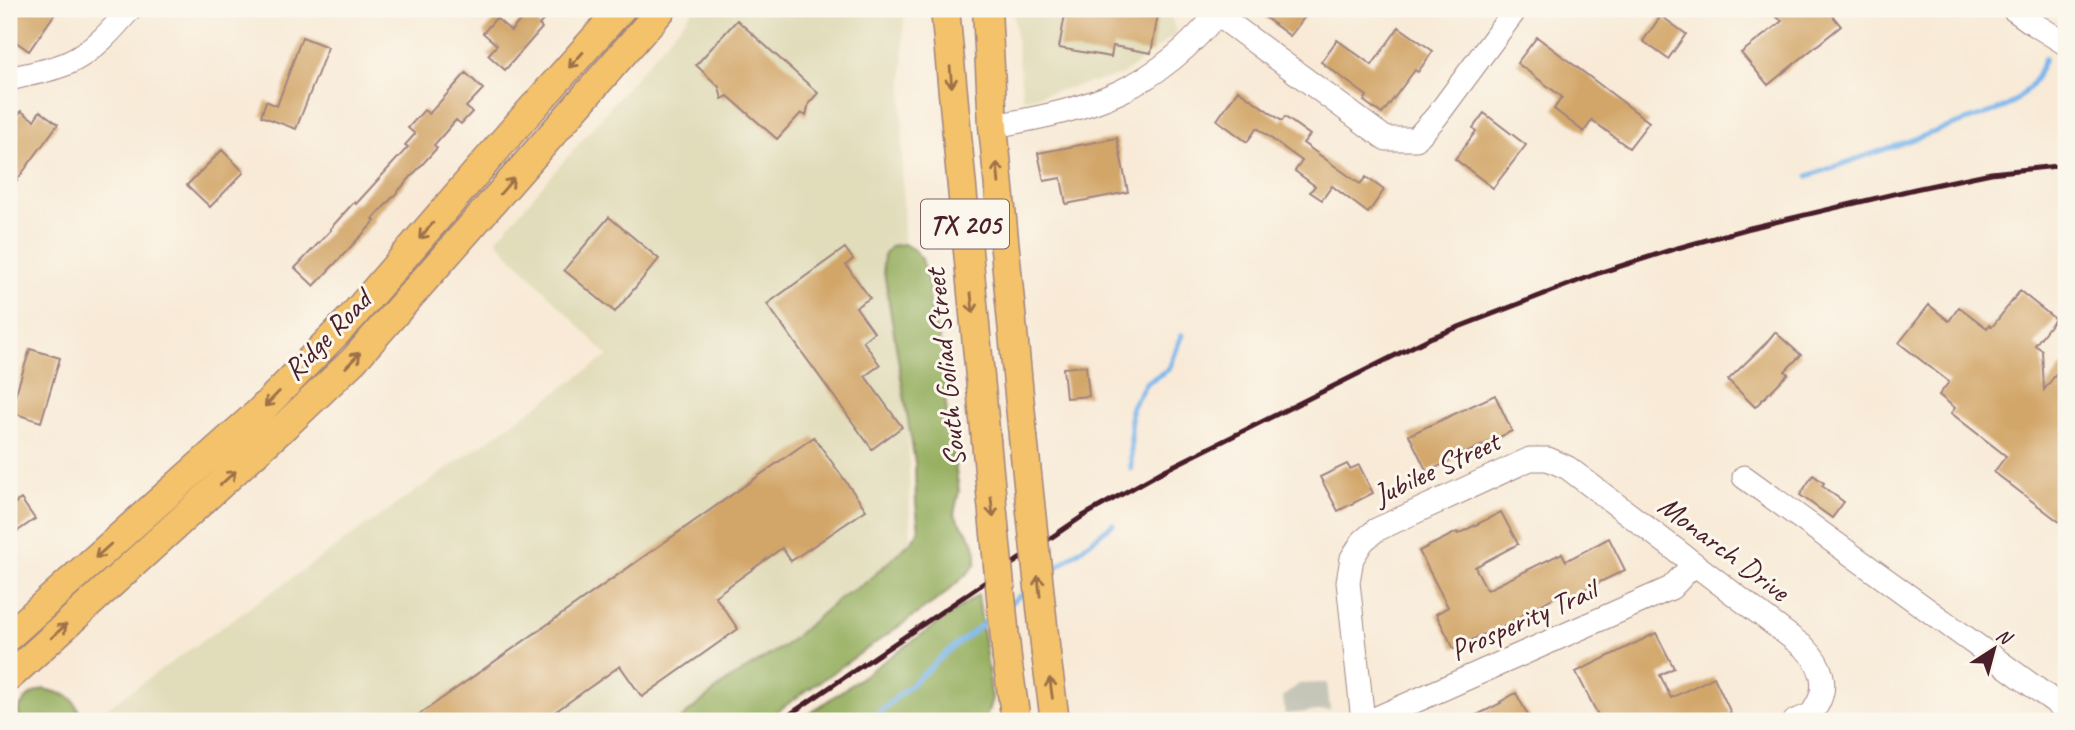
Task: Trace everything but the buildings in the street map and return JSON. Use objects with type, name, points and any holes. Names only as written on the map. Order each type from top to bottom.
[{"type":"main road","name":"Ridge Road","points":[[9,636],[258,413],[332,337],[621,9]]},
{"type":"main road","name":"Ridge Road","points":[[9,677],[354,360],[662,9]]},
{"type":"main road","name":"South Goliad Street","points":[[945,9],[1007,659],[1016,721]]},
{"type":"main road","name":"TX 205","points":[[987,9],[993,126],[1023,436],[1055,721]]},
{"type":"street","points":[[9,79],[67,64],[112,31],[129,9]]},
{"type":"street","points":[[993,126],[1059,114],[1116,94],[1138,83],[1169,62],[1201,33],[1219,11],[1386,139],[1416,139],[1436,117],[1516,9]]},
{"type":"street","points":[[2013,9],[2066,44]]},
{"type":"street","name":"Jubilee Street","points":[[1363,721],[1348,582],[1352,558],[1363,541],[1376,530],[1530,459],[1548,458]]},
{"type":"street","name":"Monarch Drive","points":[[1548,458],[1568,468],[1815,658],[1821,670],[1822,696],[1805,716]]},
{"type":"street","points":[[1744,477],[2066,710]]},
{"type":"street","name":"Prosperity Trail","points":[[1370,721],[1671,588],[1693,565]]},
{"type":"shaded area","points":[[694,9],[904,9],[902,149],[911,561],[687,721],[88,721],[608,356],[496,240]]},
{"type":"shaded area","points":[[1013,9],[1169,9],[1176,33],[1123,75],[1023,99]]},
{"type":"shaded area","points":[[1327,683],[1330,710],[1285,714],[1283,697],[1299,684]]},
{"type":"green space","points":[[904,244],[922,259],[928,283],[930,308],[944,356],[946,406],[959,491],[954,514],[972,539],[976,563],[941,597],[763,721],[678,721],[727,681],[784,646],[841,597],[864,584],[912,541],[919,530],[915,463],[883,265],[884,256],[891,246]]},
{"type":"green space","points":[[978,595],[992,699],[985,721],[799,721]]},
{"type":"green space","points":[[44,689],[70,698],[82,721],[21,721],[18,711],[23,703],[32,694]]},
{"type":"waterway","points":[[1808,176],[2006,107],[2030,86],[2045,58]]},
{"type":"waterway","points":[[1131,469],[1131,408],[1146,383],[1169,369],[1182,335]]},
{"type":"waterway","points":[[1046,576],[1113,524]]},
{"type":"waterway","points":[[1010,603],[1030,588]]},
{"type":"waterway","points":[[870,721],[951,649],[994,616]]},
{"type":"railway","points":[[780,721],[1083,516],[1165,470],[1430,338],[1599,273],[1750,228],[1991,173],[2066,165]]}]
